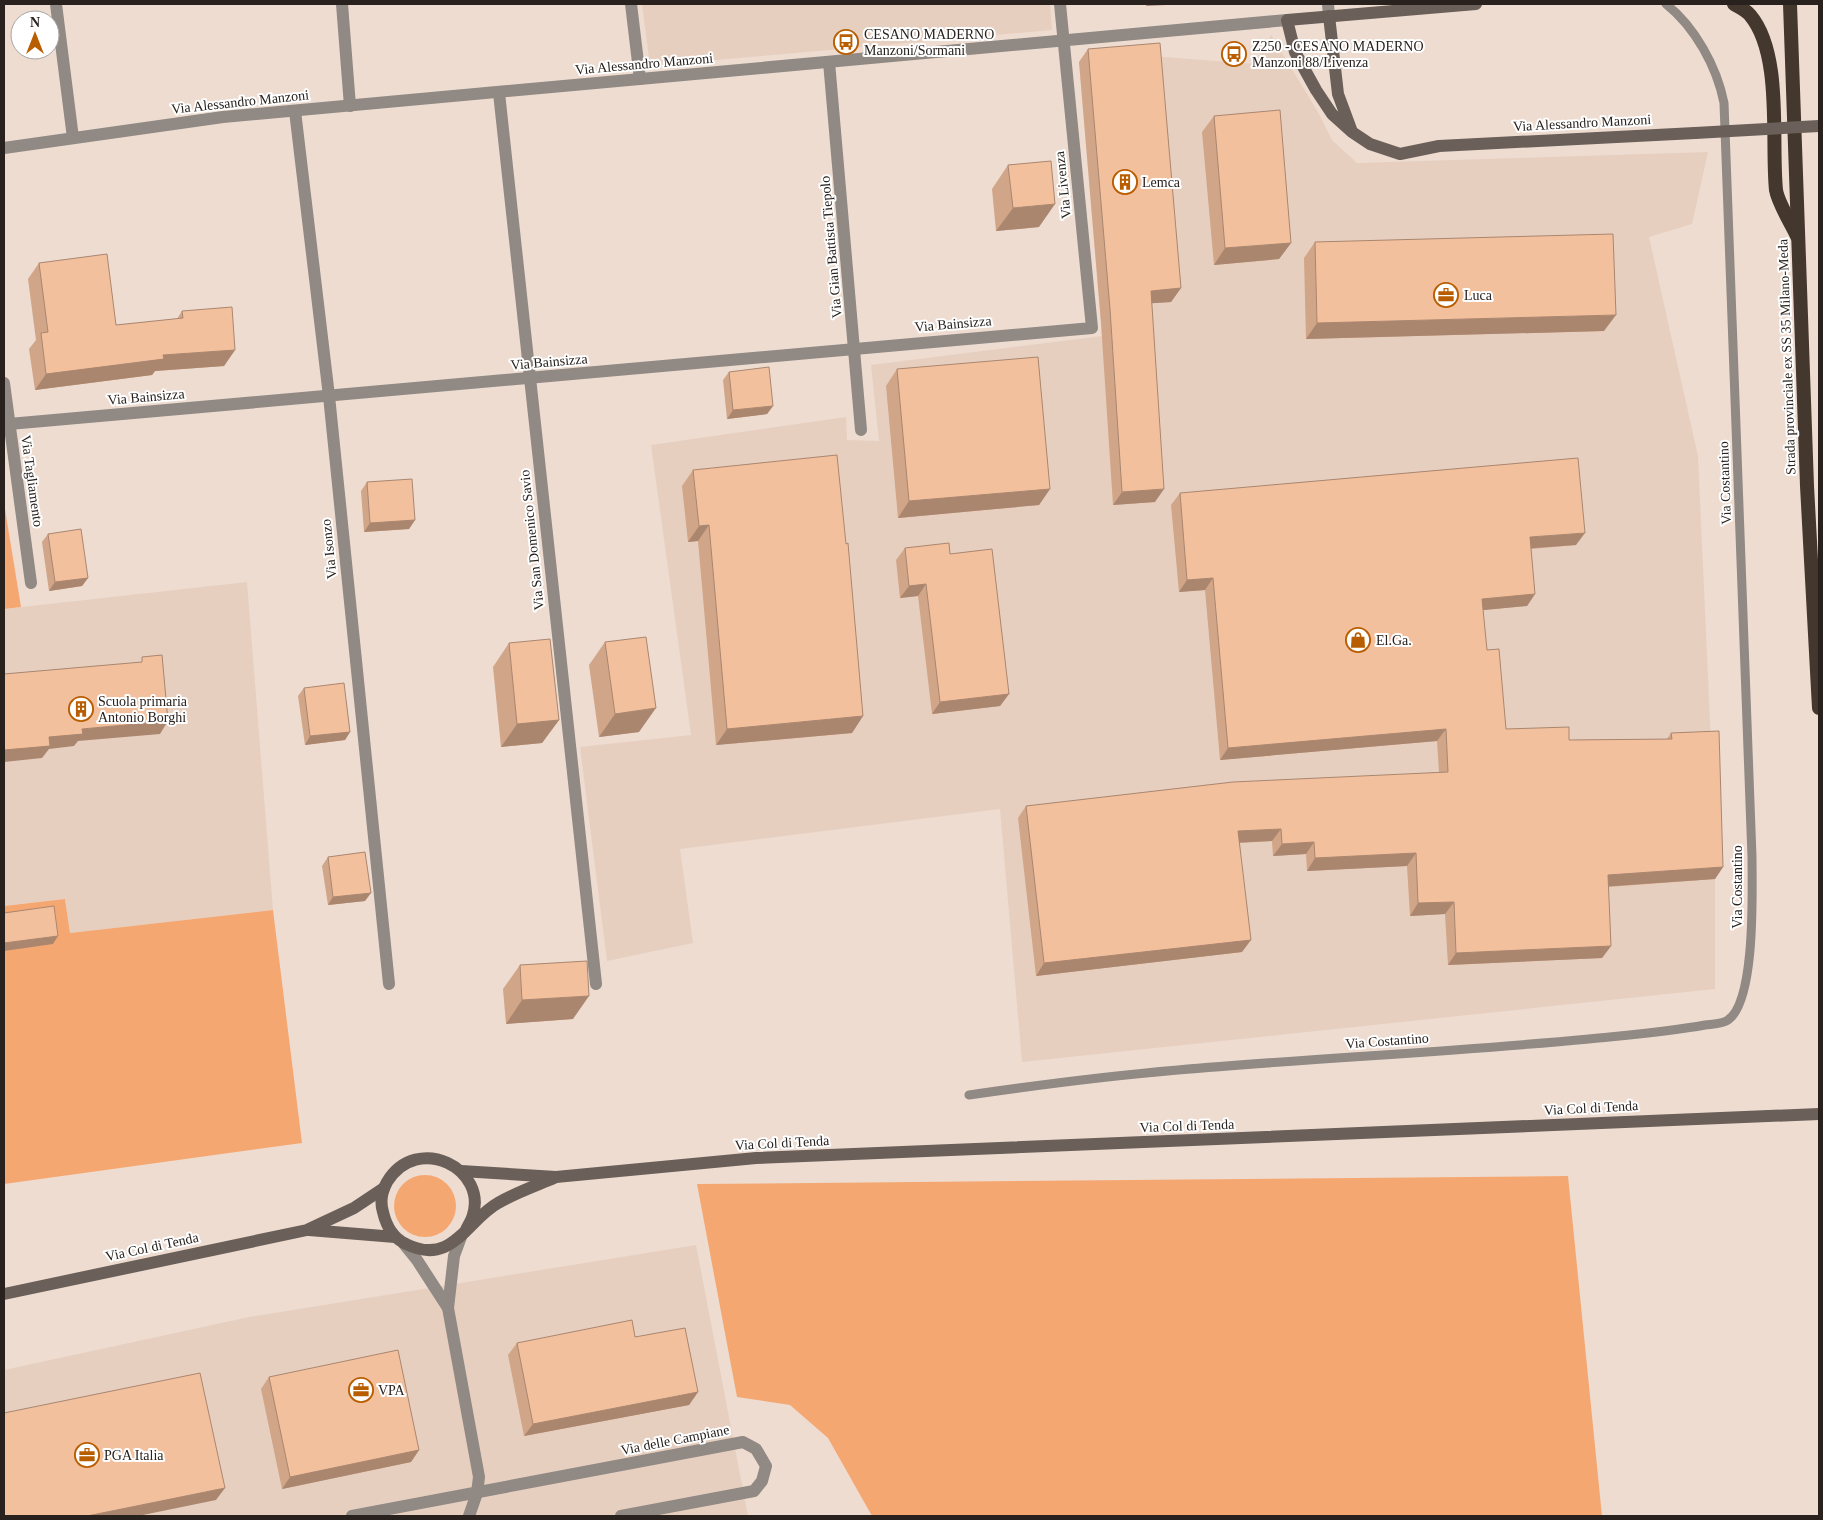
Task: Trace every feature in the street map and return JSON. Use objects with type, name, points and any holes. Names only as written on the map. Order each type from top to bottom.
[{"type":"highway","points":[[1734,4],[1749,14],[1758,28],[1768,55],[1774,92],[1776,192],[1799,241]]},
{"type":"highway","name":"Strada provinciale ex SS 35 Milano-Meda","points":[[1790,4],[1807,486],[1819,708]]},
{"type":"main road","name":"Via Alessandro Manzoni","points":[[1476,4],[1328,10],[1287,20],[1295,52],[1332,114],[1352,132],[1370,144],[1400,154],[1439,146],[1819,126]]},
{"type":"main road","points":[[1328,10],[1338,94],[1352,132]]},
{"type":"main road","name":"Via Col di Tenda","points":[[4,1294],[307,1230],[354,1208],[384,1188],[392,1175],[403,1165],[418,1159],[433,1158],[448,1162],[461,1171],[556,1177],[756,1158],[1819,1114]]},
{"type":"main road","points":[[461,1171],[470,1185],[474,1200],[472,1217],[463,1234]]},
{"type":"main road","name":"Via Col di Tenda","points":[[307,1230],[400,1240],[418,1249],[434,1250],[448,1246],[496,1204],[556,1177]]},
{"type":"main road","points":[[384,1188],[381,1206],[385,1222],[400,1240]]},
{"type":"street","points":[[56,4],[73,138]]},
{"type":"street","points":[[342,4],[350,106]]},
{"type":"street","points":[[631,4],[640,79]]},
{"type":"street","name":"Via Livenza","points":[[1060,4],[1092,328]]},
{"type":"street","name":"Via Alessandro Manzoni","points":[[4,148],[223,117],[1287,20]]},
{"type":"street","name":"Via Gian Battista Tiepolo","points":[[829,62],[855,348],[860,430]]},
{"type":"street","name":"Via San Domenico Savio","points":[[499,93],[596,984]]},
{"type":"street","name":"Via Isonzo","points":[[295,111],[329,396],[389,984]]},
{"type":"street","name":"Via Bainsizza","points":[[9,424],[1092,328]]},
{"type":"street","name":"Via Tagliamento","points":[[4,383],[30,583]]},
{"type":"street","points":[[463,1234],[454,1256],[448,1308],[479,1477],[477,1492],[469,1516]]},
{"type":"street","points":[[400,1240],[418,1260],[448,1308]]},
{"type":"street","name":"Via delle Campiane","points":[[352,1516],[743,1442],[756,1449],[766,1466],[762,1481],[754,1491],[621,1516]]},
{"type":"lane","name":"Via Costantino","points":[[969,1095],[1175,1070],[1553,1042],[1678,1030],[1727,1021],[1737,1010],[1744,989],[1752,924],[1752,856],[1724,103],[1716,74],[1705,53],[1691,31],[1666,4]]},
{"type":"shaded area","points":[[642,4],[1050,4],[1052,30],[650,66]]},
{"type":"shaded area","points":[[1271,35],[1318,112],[1332,140],[1357,163],[1708,152],[1692,224],[1649,237],[1698,456],[1711,743],[1715,879],[1715,989],[1022,1062],[1000,809],[680,849],[693,943],[607,961],[580,747],[691,735],[651,445],[846,417],[847,440],[879,441],[871,365],[1102,336],[1079,62],[1151,56],[1256,64]]},
{"type":"shaded area","points":[[4,503],[21,607],[4,609]]},
{"type":"shaded area","points":[[247,582],[273,910],[70,933],[65,899],[4,906],[4,609]]},
{"type":"shaded area","points":[[65,899],[70,933],[273,910],[302,1143],[4,1184],[4,906]]},
{"type":"shaded area","points":[[419,1175],[431,1175],[447,1184],[454,1194],[456,1206],[454,1218],[447,1228],[431,1237],[419,1237],[408,1232],[399,1223],[394,1212],[394,1200],[399,1189],[408,1180]]},
{"type":"shaded area","points":[[1568,1176],[1602,1516],[872,1516],[828,1438],[790,1405],[737,1397],[697,1184]]},
{"type":"shaded area","points":[[696,1245],[748,1516],[4,1516],[4,1370],[249,1317]]},
{"type":"building","points":[[1160,43],[1181,288],[1151,291],[1164,489],[1122,492],[1110,309],[1088,49]]},
{"type":"building","points":[[1280,110],[1291,243],[1225,248],[1214,116]]},
{"type":"building","points":[[1051,161],[1055,204],[1013,208],[1008,165]]},
{"type":"building","points":[[1613,234],[1616,315],[1317,323],[1315,242]]},
{"type":"building","points":[[107,254],[116,325],[183,318],[182,311],[232,307],[235,350],[163,355],[164,359],[46,374],[41,333],[48,332],[39,263]]},
{"type":"building","points":[[1038,357],[1050,489],[909,501],[897,369]]},
{"type":"building","points":[[769,367],[773,406],[733,410],[729,372]]},
{"type":"building","points":[[837,455],[846,544],[848,543],[863,716],[727,729],[709,525],[699,526],[693,470]]},
{"type":"building","points":[[1578,458],[1585,533],[1530,537],[1535,594],[1482,599],[1487,650],[1499,649],[1506,729],[1569,727],[1569,740],[1672,739],[1671,733],[1719,731],[1723,867],[1608,875],[1611,946],[1456,953],[1454,902],[1418,903],[1416,853],[1315,858],[1314,842],[1282,844],[1281,829],[1238,831],[1251,940],[1044,963],[1026,806],[1233,782],[1448,772],[1446,729],[1228,748],[1213,578],[1187,580],[1180,493]]},
{"type":"building","points":[[412,479],[415,520],[370,523],[367,482]]},
{"type":"building","points":[[81,529],[88,578],[55,582],[48,534]]},
{"type":"building","points":[[949,543],[950,554],[992,549],[1009,694],[940,702],[926,584],[909,586],[905,548]]},
{"type":"building","points":[[646,637],[656,708],[615,714],[605,642]]},
{"type":"building","points":[[550,639],[559,720],[517,724],[509,643]]},
{"type":"building","name":"Scuola primaria Antonio Borghi","points":[[162,655],[168,721],[82,729],[83,734],[49,737],[50,746],[4,750],[4,674],[142,662],[142,657]]},
{"type":"building","points":[[344,683],[350,732],[310,736],[304,688]]},
{"type":"building","points":[[365,852],[371,893],[333,897],[328,857]]},
{"type":"building","points":[[54,906],[58,936],[4,943],[4,913]]},
{"type":"building","points":[[587,961],[589,996],[522,1000],[520,965]]},
{"type":"building","points":[[632,1320],[635,1337],[685,1328],[698,1392],[533,1424],[517,1343]]},
{"type":"building","points":[[398,1350],[419,1450],[290,1477],[269,1377]]},
{"type":"building","points":[[200,1373],[225,1488],[87,1516],[4,1516],[4,1413]]},
{"type":"place","name":"CESANO MADERNO Manzoni/Sormani","points":[[846,42]]},
{"type":"place","name":"Z250 - CESANO MADERNO Manzoni 88/Livenza","points":[[1234,54]]},
{"type":"place","name":"Lemca","points":[[1125,182]]},
{"type":"place","name":"Luca","points":[[1446,295]]},
{"type":"place","name":"El.Ga.","points":[[1358,640]]},
{"type":"place","name":"Scuola primaria Antonio Borghi","points":[[81,709]]},
{"type":"place","name":"VPA","points":[[361,1390]]},
{"type":"place","name":"PGA Italia","points":[[87,1455]]}]
